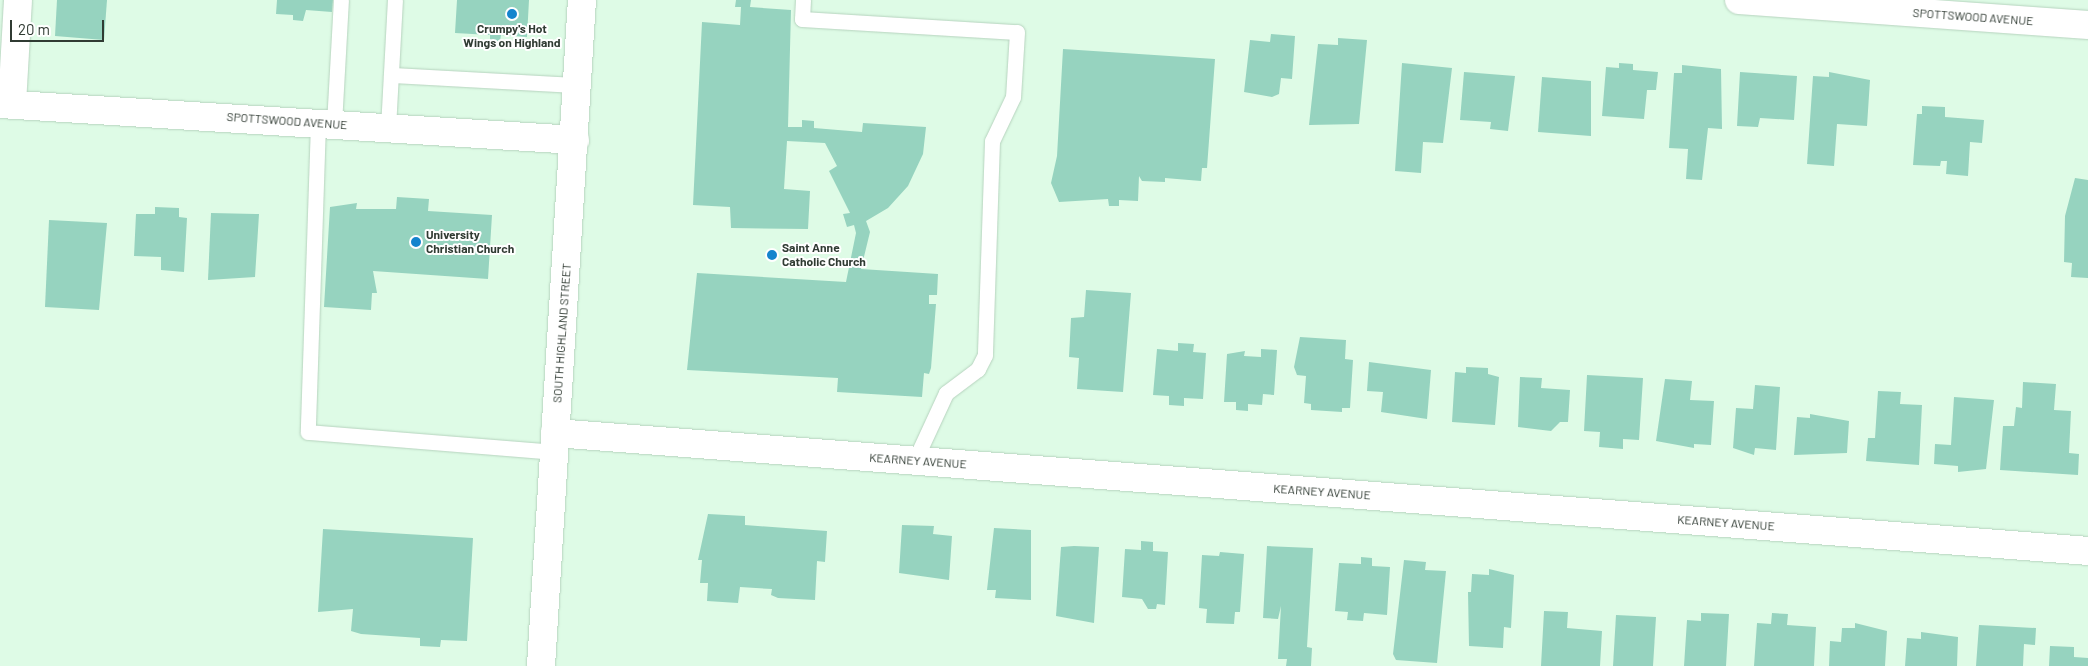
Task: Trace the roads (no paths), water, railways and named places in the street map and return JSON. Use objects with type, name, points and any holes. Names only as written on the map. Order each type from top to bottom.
[{"type":"street","points":[[6,104],[18,0]]},
{"type":"street","name":"SOUTH HIGHLAND STREET","points":[[542,666],[582,0]]},
{"type":"street","name":"SPOTTSWOOD AVENUE","points":[[1739,0],[1884,5],[2088,25]]},
{"type":"street","name":"SPOTTSWOOD AVENUE","points":[[6,104],[575,140]]},
{"type":"street","name":"KEARNEY AVENUE","points":[[555,442],[915,460],[2088,551]]},
{"type":"lane","points":[[341,0],[326,124],[308,432],[555,442]]},
{"type":"lane","points":[[388,128],[395,0]]},
{"type":"lane","points":[[804,0],[802,20],[1017,32],[1013,96],[992,141],[984,355],[978,369],[946,393],[915,460]]},
{"type":"lane","points":[[391,75],[578,85]]},
{"type":"place","name":"Crumpy's Hot Wings on Highland","points":[[512,14]]},
{"type":"place","name":"University Christian Church","points":[[416,242]]},
{"type":"place","name":"Saint Anne Catholic Church","points":[[772,255]]}]
